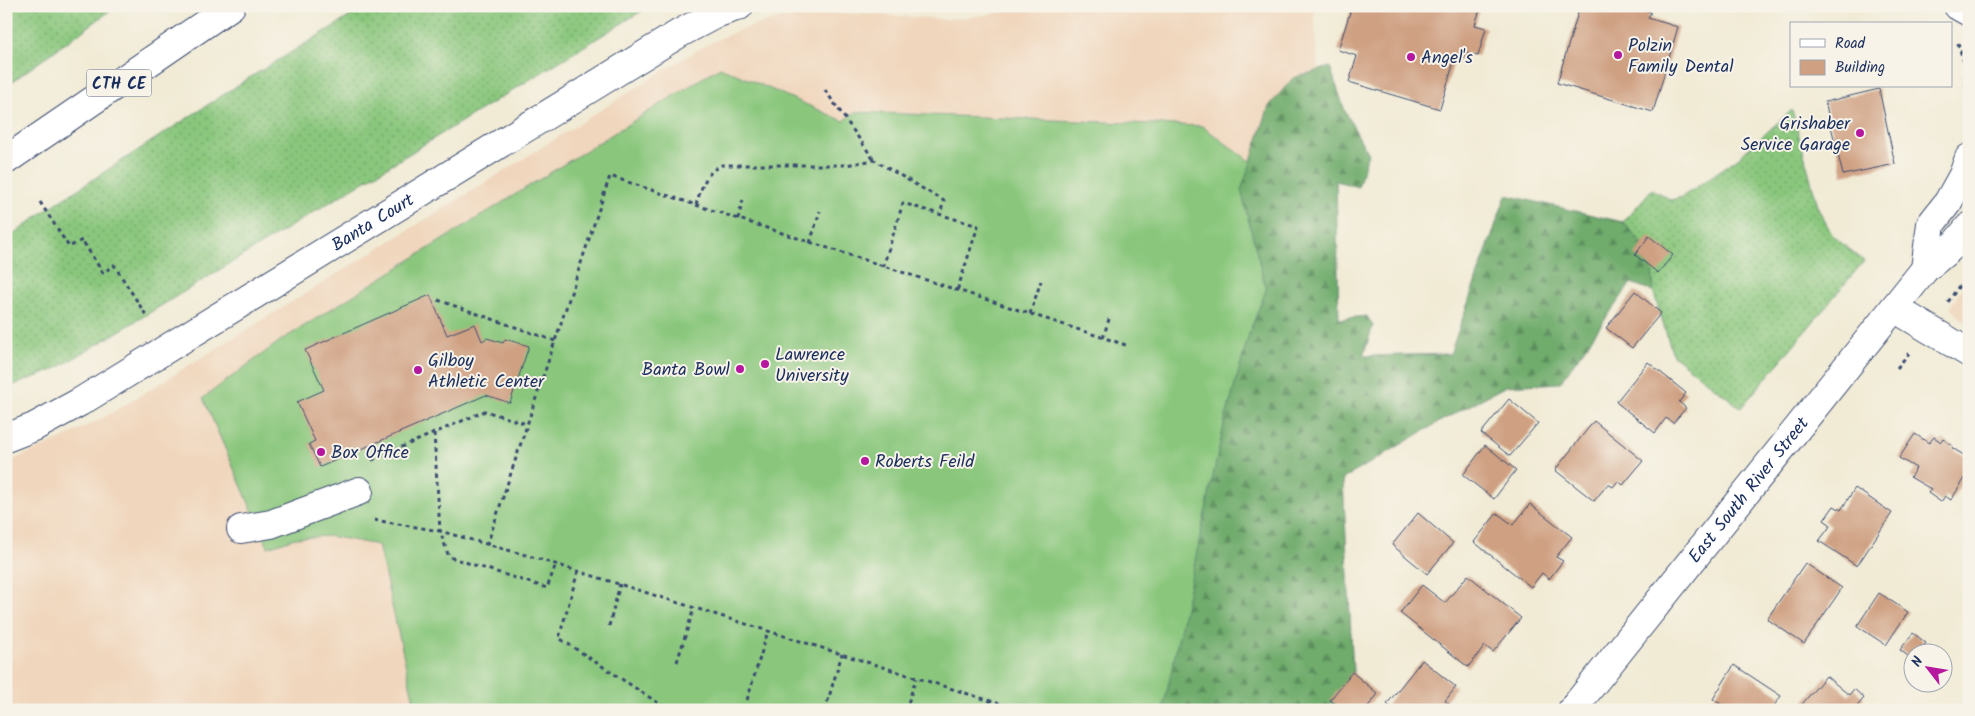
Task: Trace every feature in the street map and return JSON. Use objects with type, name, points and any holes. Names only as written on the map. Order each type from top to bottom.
[{"type":"street","name":"CTH CE","points":[[6,160],[231,6]]},
{"type":"street","name":"Banta Court","points":[[6,438],[34,427],[80,402],[680,33],[718,13],[739,6]]},
{"type":"street","points":[[1958,6],[1969,12]]},
{"type":"street","points":[[1925,268],[1931,224],[1948,202],[1963,175],[1969,158]]},
{"type":"street","name":"East South River Street","points":[[1572,710],[1925,268],[1955,244],[1969,227]]},
{"type":"street","points":[[1894,308],[1969,353]]},
{"type":"street","points":[[241,528],[271,524],[359,491]]},
{"type":"path","points":[[1957,40],[1964,63],[1966,87]]},
{"type":"path","points":[[825,90],[874,160],[944,201],[940,214]]},
{"type":"path","points":[[696,205],[701,189],[709,174],[713,169],[722,165],[846,165],[874,160]]},
{"type":"path","points":[[486,545],[610,176],[1129,346]]},
{"type":"path","points":[[738,219],[743,200]]},
{"type":"path","points":[[40,202],[69,247],[82,240],[103,273],[114,265],[146,315]]},
{"type":"path","points":[[883,267],[904,203],[978,226],[957,291]]},
{"type":"path","points":[[810,243],[820,211]]},
{"type":"path","points":[[1030,314],[1041,280]]},
{"type":"path","points":[[438,300],[555,342]]},
{"type":"path","points":[[1103,338],[1110,316]]},
{"type":"path","points":[[366,462],[486,411],[527,424]]},
{"type":"path","points":[[434,433],[440,531],[449,557],[547,588],[556,564]]},
{"type":"path","points":[[440,531],[556,564],[1014,708]]},
{"type":"path","points":[[578,572],[560,638],[669,710]]},
{"type":"path","points":[[609,626],[620,584]]},
{"type":"path","points":[[677,662],[694,608]]},
{"type":"path","points":[[747,700],[768,631]]},
{"type":"path","points":[[825,710],[842,654]]},
{"type":"path","points":[[906,710],[916,678]]},
{"type":"path","points":[[987,710],[990,701]]},
{"type":"shaded area","name":"Banta Bowl","points":[[1025,6],[1314,6],[1338,380],[1355,710],[6,710],[6,463],[61,439],[110,414],[661,72],[706,45],[737,31],[780,18],[816,13],[946,19],[986,15]]},
{"type":"shaded area","points":[[1969,278],[1969,327],[1950,307]]},
{"type":"green space","points":[[6,6],[117,6],[6,86]]},
{"type":"green space","points":[[367,6],[650,6],[56,369],[6,388],[6,240],[46,210],[249,78]]},
{"type":"green space","name":"Banta Bowl","points":[[720,67],[844,121],[855,112],[1202,126],[1251,162],[1241,190],[1266,290],[1250,331],[1225,420],[1163,710],[416,710],[378,545],[329,536],[295,538],[268,547],[203,398],[280,341]]},
{"type":"green space","points":[[1330,67],[1345,111],[1368,154],[1358,187],[1336,181],[1339,319],[1367,316],[1373,326],[1363,356],[1450,354],[1506,195],[1623,222],[1652,256],[1653,291],[1631,283],[1560,383],[1506,386],[1439,422],[1343,479],[1355,710],[1163,710],[1225,420],[1250,331],[1266,290],[1241,190],[1269,106],[1293,78]]},
{"type":"green space","points":[[1792,110],[1819,210],[1833,236],[1864,261],[1741,408],[1673,355],[1653,291],[1652,256],[1623,222],[1652,189],[1671,200],[1682,197],[1738,158]]},
{"type":"building","name":"Angel's","points":[[1352,6],[1481,6],[1475,25],[1486,28],[1478,56],[1466,53],[1463,61],[1455,58],[1440,109],[1349,82],[1357,56],[1338,50]]},
{"type":"building","name":"Polzin Family Dental","points":[[1580,6],[1614,8],[1633,6],[1651,12],[1648,18],[1678,27],[1653,112],[1557,83]]},
{"type":"building","name":"Grishaber Service Garage","points":[[1879,89],[1895,164],[1843,175],[1825,102]]},
{"type":"building","points":[[1649,236],[1673,255],[1658,273],[1635,255]]},
{"type":"building","points":[[1635,291],[1661,313],[1632,348],[1606,328]]},
{"type":"building","name":"Gilboy Athletic Center","points":[[430,295],[447,335],[475,324],[482,341],[487,338],[503,343],[505,339],[529,346],[510,403],[486,395],[320,467],[309,444],[315,441],[297,402],[324,390],[305,350]]},
{"type":"building","points":[[1648,362],[1686,393],[1679,402],[1686,408],[1673,423],[1666,418],[1655,433],[1616,402]]},
{"type":"building","points":[[1509,399],[1538,423],[1510,456],[1481,433]]},
{"type":"building","points":[[1594,421],[1643,461],[1623,485],[1618,481],[1613,487],[1608,484],[1594,501],[1555,470]]},
{"type":"building","points":[[1915,434],[1929,443],[1934,437],[1941,442],[1943,439],[1953,446],[1952,448],[1969,458],[1969,472],[1951,500],[1945,496],[1941,502],[1928,493],[1931,489],[1910,477],[1916,468],[1899,458]]},
{"type":"building","points":[[1485,445],[1516,470],[1494,499],[1463,475]]},
{"type":"building","points":[[1855,488],[1892,513],[1857,566],[1819,541],[1831,525],[1824,520],[1834,506],[1841,510]]},
{"type":"building","points":[[1530,504],[1572,537],[1556,557],[1563,561],[1549,579],[1542,573],[1531,587],[1474,542],[1497,513],[1513,525]]},
{"type":"building","points":[[1418,513],[1453,543],[1427,574],[1392,545]]},
{"type":"building","points":[[1805,563],[1842,588],[1804,644],[1767,619]]},
{"type":"building","points":[[1468,575],[1521,618],[1493,652],[1485,646],[1468,667],[1400,613],[1422,585],[1445,603]]},
{"type":"building","points":[[1879,593],[1908,612],[1886,645],[1857,626]]},
{"type":"building","points":[[1913,633],[1926,643],[1925,644],[1905,644]]},
{"type":"building","points":[[1422,660],[1456,687],[1445,701],[1449,704],[1445,710],[1394,710],[1387,704]]},
{"type":"building","points":[[1734,665],[1781,696],[1771,710],[1730,710],[1713,699]]},
{"type":"building","points":[[1352,672],[1378,694],[1365,710],[1343,710],[1330,700]]},
{"type":"building","points":[[1826,676],[1849,695],[1854,689],[1864,698],[1854,710],[1797,710]]},
{"type":"place","name":"Polzin Family Dental","points":[[1618,55]]},
{"type":"place","name":"Angel's","points":[[1411,57]]},
{"type":"place","name":"Grishaber Service Garage","points":[[1860,133]]},
{"type":"place","name":"Lawrence University","points":[[765,364]]},
{"type":"place","name":"Banta Bowl","points":[[740,369]]},
{"type":"place","name":"Gilboy Athletic Center","points":[[418,370]]},
{"type":"place","name":"Box Office","points":[[321,452]]},
{"type":"place","name":"Roberts Feild","points":[[865,461]]}]
